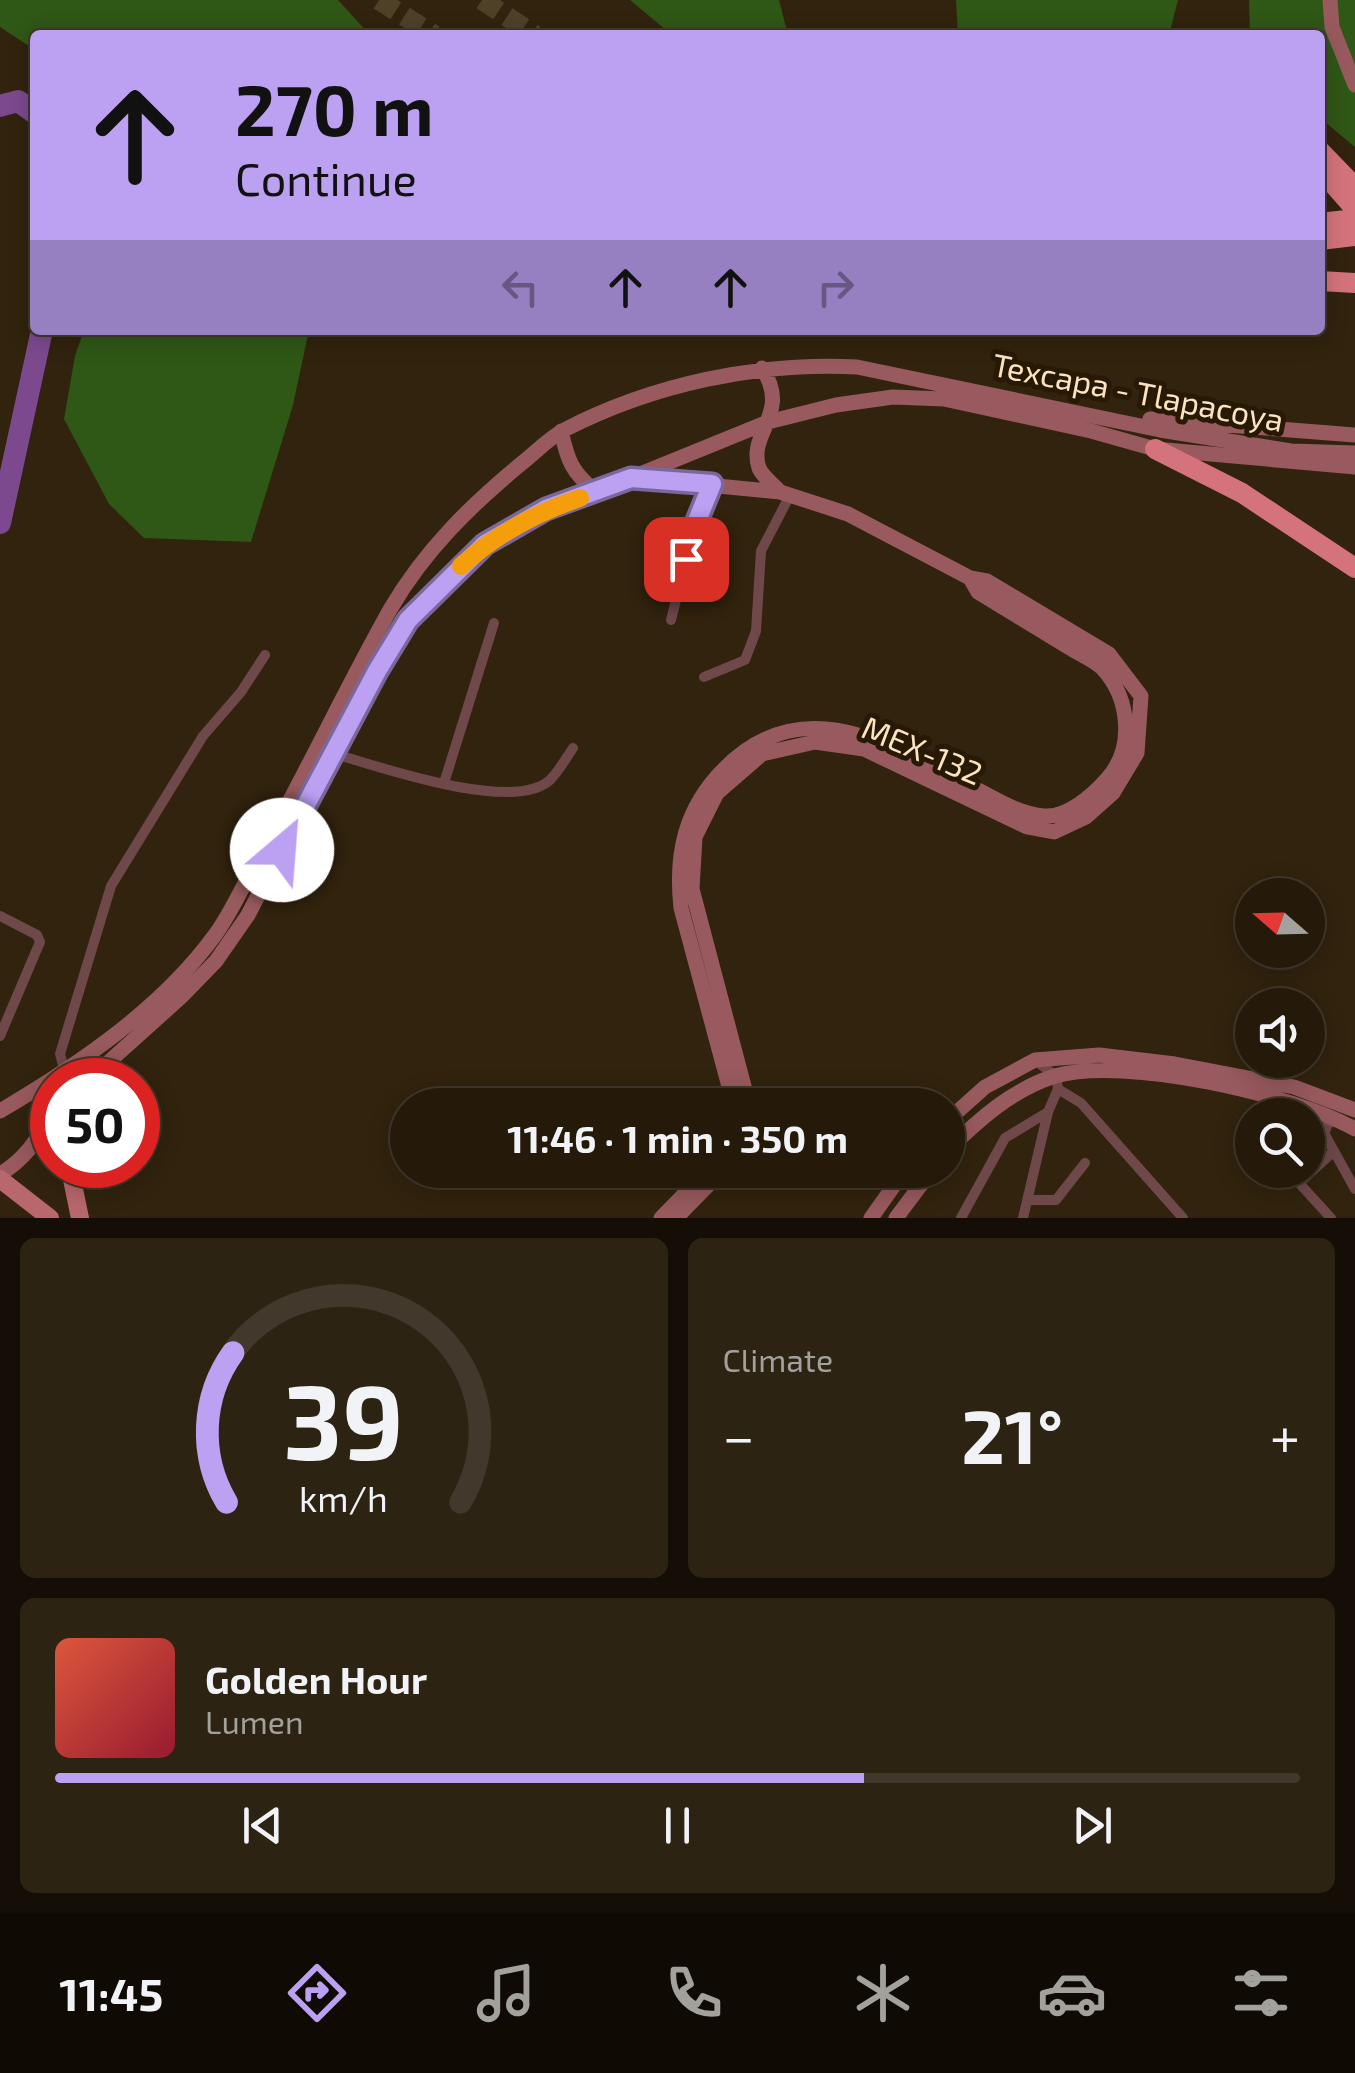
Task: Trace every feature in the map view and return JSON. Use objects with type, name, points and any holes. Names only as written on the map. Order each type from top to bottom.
[{"type":"highway","points":[[1325,164],[1355,187]]},
{"type":"highway","points":[[1325,164],[1355,209]]},
{"type":"highway","points":[[1325,222],[1355,219]]},
{"type":"highway","points":[[1325,239],[1355,236]]},
{"type":"highway","points":[[1325,281],[1355,284]]},
{"type":"highway","points":[[1155,449],[1242,493],[1355,568]]},
{"type":"main road","points":[[1330,0],[1332,28],[1355,84]]},
{"type":"main road","name":"Texcapa - Tlapacoya","points":[[89,1058],[188,968],[218,932],[299,788],[392,606],[437,540],[493,487],[561,432],[648,394],[762,368],[811,365],[856,367],[1160,430],[1272,448],[1355,453]]},
{"type":"main road","points":[[762,368],[774,400],[758,448],[759,469],[785,494]]},
{"type":"main road","name":"Texcapa - Tlapacoya","points":[[113,1058],[216,961],[248,915],[408,620],[485,544],[546,509],[768,422],[836,405],[893,397],[944,399],[1155,449],[1355,467]]},
{"type":"main road","points":[[1102,416],[1355,436]]},
{"type":"main road","points":[[561,432],[576,475],[596,492]]},
{"type":"main road","name":"MEX-132","points":[[631,478],[785,494],[848,514],[970,578],[987,581],[1109,654],[1141,696],[1137,753],[1113,793],[1086,817],[1054,832],[1027,827],[864,749],[815,742],[762,754],[718,793],[695,837],[692,890],[744,1088]]},
{"type":"main road","name":"MEX-132","points":[[729,1088],[681,908],[678,881],[682,836],[705,788],[741,752],[788,730],[835,728],[874,738],[1020,811],[1048,817],[1092,796],[1114,771],[1126,745],[1125,710],[1101,667],[978,592],[970,578]]},
{"type":"main road","points":[[965,1105],[986,1087],[1035,1060],[1099,1055],[1175,1064],[1294,1087],[1355,1110]]},
{"type":"main road","points":[[965,1133],[1017,1093],[1099,1070],[1141,1072],[1266,1094],[1332,1116],[1355,1129]]},
{"type":"main road","name":"Texcapa - Tlapacoya","points":[[0,1111],[30,1096]]},
{"type":"main road","points":[[30,1151],[0,1176],[50,1218]]},
{"type":"main road","points":[[74,1188],[80,1218]]},
{"type":"main road","points":[[661,1218],[690,1188]]},
{"type":"main road","points":[[676,1218],[705,1188]]},
{"type":"main road","points":[[871,1218],[892,1188]]},
{"type":"main road","points":[[896,1218],[918,1188]]},
{"type":"street","points":[[671,620],[694,528],[712,484]]},
{"type":"street","points":[[704,677],[746,660],[756,631],[761,552],[785,494]]},
{"type":"street","points":[[444,784],[494,623]]},
{"type":"street","points":[[62,1058],[111,886],[204,736],[241,692],[264,655]]},
{"type":"street","points":[[332,754],[488,792],[533,789],[549,780],[573,748]]},
{"type":"street","points":[[0,916],[38,935],[40,942],[0,1036]]},
{"type":"street","points":[[1035,1060],[1081,1103],[1177,1216]]},
{"type":"street","points":[[1023,1218],[1057,1083]]},
{"type":"street","points":[[961,1218],[1005,1138],[1048,1112]]},
{"type":"street","points":[[1332,1116],[1324,1133],[1355,1190]]},
{"type":"street","points":[[1331,1218],[1298,1183],[1334,1151]]},
{"type":"street","points":[[1029,1200],[1056,1200],[1086,1163]]},
{"type":"green space","points":[[0,0],[338,0],[365,30],[30,30],[30,47],[0,27]]},
{"type":"green space","points":[[630,0],[779,0],[787,30],[666,30]]},
{"type":"green space","points":[[956,0],[1178,0],[1170,30],[958,30]]},
{"type":"green space","points":[[1249,0],[1355,0],[1355,147],[1325,122],[1325,30],[1250,30]]},
{"type":"green space","points":[[82,335],[308,335],[293,405],[251,542],[144,538],[109,504],[64,419]]},
{"type":"waterway","points":[[0,106],[18,101],[30,109]]},
{"type":"waterway","points":[[0,523],[41,335]]},
{"type":"tunnel","points":[[379,0],[426,30]]},
{"type":"tunnel","points":[[482,0],[527,30]]},
{"type":"slow traffic","points":[[461,566],[485,544],[546,509],[580,498]]},
{"type":"route","points":[[282,850],[408,620],[485,544],[546,509],[631,478],[712,484],[686,559]]}]
